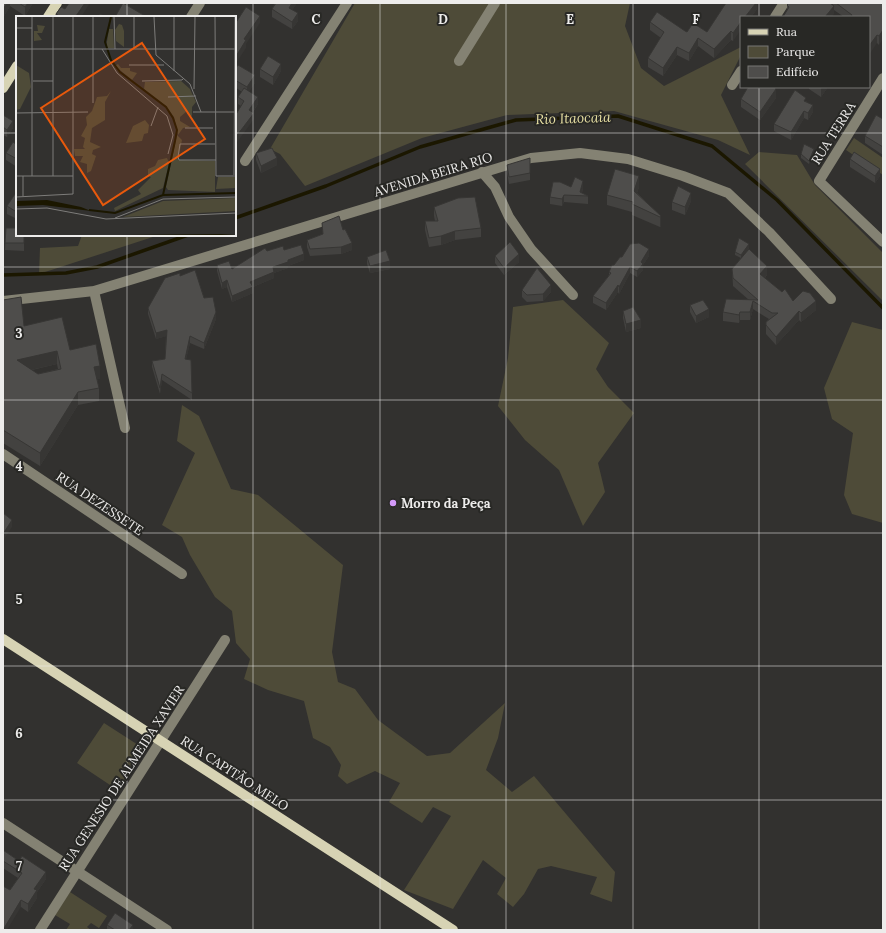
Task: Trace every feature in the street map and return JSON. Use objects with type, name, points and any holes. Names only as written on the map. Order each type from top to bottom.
[{"type":"main road","points":[[49,16],[57,3]]},
{"type":"main road","points":[[5,82],[16,67]]},
{"type":"main road","name":"RUA CAPITÃO MELO","points":[[3,638],[453,930]]},
{"type":"street","points":[[193,16],[200,3]]},
{"type":"street","points":[[245,161],[347,3]]},
{"type":"street","points":[[459,61],[495,3]]},
{"type":"street","points":[[776,16],[784,3]]},
{"type":"street","points":[[732,85],[740,73]]},
{"type":"street","name":"RUA TERRA","points":[[883,78],[819,181],[883,242]]},
{"type":"street","name":"AVENIDA BEIRA RIO","points":[[3,301],[94,291],[531,158],[580,153],[628,159],[683,176],[728,194],[769,232],[831,299]]},
{"type":"street","points":[[482,172],[495,187],[509,217],[531,249],[573,295]]},
{"type":"street","points":[[94,291],[125,428]]},
{"type":"street","name":"RUA DEZESSETE","points":[[3,454],[182,574]]},
{"type":"street","name":"RUA GENESIO DE ALMEIDA XAVIER","points":[[40,930],[225,640]]},
{"type":"street","points":[[3,823],[167,930]]},
{"type":"green space","points":[[355,3],[630,3],[625,26],[641,68],[664,86],[740,48],[740,57],[721,95],[750,155],[718,140],[614,111],[507,115],[422,138],[305,186],[280,154],[270,149]]},
{"type":"green space","points":[[854,138],[883,158],[883,175],[846,150]]},
{"type":"green space","points":[[759,152],[797,155],[815,185],[883,253],[883,301],[745,164]]},
{"type":"green space","points":[[82,236],[156,236],[39,274],[40,248],[78,246]]},
{"type":"green space","points":[[563,300],[609,343],[596,369],[608,387],[634,413],[598,463],[605,492],[583,526],[559,470],[525,440],[498,406],[508,358],[513,307]]},
{"type":"green space","points":[[852,322],[883,330],[883,523],[852,514],[844,495],[853,433],[832,419],[824,388]]},
{"type":"green space","points":[[182,405],[199,416],[231,489],[258,495],[343,565],[332,652],[338,682],[355,689],[378,720],[427,756],[450,753],[505,703],[498,738],[486,770],[512,792],[534,776],[615,872],[612,902],[590,894],[597,877],[551,866],[538,869],[524,894],[513,907],[497,894],[506,878],[483,860],[453,909],[404,890],[451,816],[433,807],[422,823],[389,802],[400,783],[375,771],[347,784],[338,776],[341,765],[330,747],[313,738],[304,701],[268,690],[244,679],[250,659],[236,643],[232,611],[215,597],[190,555],[182,537],[162,525],[195,453],[177,441]]},
{"type":"green space","points":[[104,723],[146,750],[119,791],[77,763]]},
{"type":"green space","points":[[70,892],[107,916],[99,928],[91,923],[87,927],[91,930],[66,930],[70,924],[55,915]]},
{"type":"building","points":[[3,3],[7,3],[3,9]]},
{"type":"building","points":[[19,3],[28,3],[25,7]]},
{"type":"building","points":[[69,3],[85,3],[76,16],[59,16],[56,14],[61,7],[65,9]]},
{"type":"building","points":[[123,3],[145,16],[116,16]]},
{"type":"building","points":[[276,3],[292,3],[289,8],[298,13],[292,22],[272,9]]},
{"type":"building","points":[[726,3],[756,3],[746,16],[740,16],[740,23],[733,33],[731,31],[714,49],[698,38],[689,53],[677,47],[663,68],[648,58],[664,32],[650,22],[657,12],[687,32],[693,23],[707,32]]},
{"type":"building","points":[[789,3],[830,3],[834,6],[826,16],[784,16],[789,7],[787,5]]},
{"type":"building","points":[[836,3],[883,3],[883,30],[870,45],[870,16],[852,15]]},
{"type":"building","points":[[246,7],[260,16],[244,39],[246,40],[236,56],[236,22]]},
{"type":"building","points":[[268,56],[281,64],[273,77],[260,69]]},
{"type":"building","points":[[238,65],[255,75],[247,87],[236,81],[236,68]]},
{"type":"building","points":[[244,88],[258,97],[249,110],[254,113],[236,137],[236,114],[244,101],[238,97]]},
{"type":"building","points":[[747,88],[776,89],[760,112],[741,99]]},
{"type":"building","points":[[795,90],[806,98],[804,101],[813,105],[808,113],[804,111],[791,132],[774,124]]},
{"type":"building","points":[[3,115],[13,121],[7,130],[3,127]]},
{"type":"building","points":[[876,115],[883,119],[883,147],[865,136]]},
{"type":"building","points":[[13,142],[16,144],[16,158],[6,153]]},
{"type":"building","points":[[804,144],[814,149],[809,161],[801,154]]},
{"type":"building","points":[[272,148],[277,158],[261,166],[256,153]]},
{"type":"building","points":[[854,152],[880,169],[875,176],[850,159]]},
{"type":"building","points":[[530,158],[530,173],[509,177],[507,165]]},
{"type":"building","points":[[615,169],[639,176],[634,191],[661,216],[660,217],[632,204],[633,202],[607,195]]},
{"type":"building","points":[[575,177],[583,181],[580,192],[588,196],[564,195],[562,199],[550,197],[553,182],[560,182],[571,187]]},
{"type":"building","points":[[678,186],[691,193],[685,207],[672,202]]},
{"type":"building","points":[[16,192],[15,211],[7,206]]},
{"type":"building","points":[[475,197],[481,228],[455,231],[429,238],[425,221],[438,221],[434,207],[458,198]]},
{"type":"building","points":[[339,216],[343,230],[345,229],[352,243],[341,247],[310,249],[307,240],[323,234],[322,223]]},
{"type":"building","points":[[6,228],[16,228],[16,236],[24,236],[24,243],[5,243]]},
{"type":"building","points":[[739,238],[749,244],[741,255],[735,252]]},
{"type":"building","points":[[510,242],[519,254],[504,268],[495,256]]},
{"type":"building","points":[[639,243],[649,249],[641,262],[643,264],[637,271],[630,267],[619,287],[618,285],[606,303],[593,296],[611,273],[609,272],[612,265],[614,265],[620,257],[622,257],[630,244]]},
{"type":"building","points":[[301,245],[304,254],[273,267],[274,272],[250,282],[253,287],[232,296],[227,280],[222,283],[217,265],[229,261],[232,269],[265,248],[267,251],[283,246],[284,250]]},
{"type":"building","points":[[749,249],[767,266],[760,274],[782,292],[785,289],[793,301],[803,291],[810,293],[816,301],[801,313],[799,311],[776,337],[766,325],[766,322],[778,313],[772,313],[753,301],[750,312],[740,312],[739,315],[723,312],[726,299],[758,300],[733,278],[732,269]]},
{"type":"building","points":[[386,250],[390,261],[370,266],[367,257]]},
{"type":"building","points":[[537,268],[551,285],[543,294],[527,295],[522,290]]},
{"type":"building","points":[[195,270],[204,298],[213,297],[216,312],[204,343],[190,336],[185,359],[191,360],[192,393],[162,374],[160,388],[152,361],[165,359],[167,330],[156,333],[148,308],[165,278],[180,273],[180,276]]},
{"type":"building","points":[[21,297],[24,326],[62,317],[70,350],[96,344],[100,366],[94,367],[99,388],[78,392],[40,453],[3,430],[3,300]],"holes":[[[57,351],[61,369],[38,374],[17,360]]]},
{"type":"building","points":[[703,300],[709,309],[696,316],[690,305]]},
{"type":"building","points":[[633,307],[641,320],[626,324],[623,311]]},
{"type":"building","points":[[3,513],[12,520],[3,534]]},
{"type":"building","points":[[3,850],[19,861],[22,856],[46,872],[34,889],[37,890],[28,904],[21,900],[3,930],[3,886],[10,890],[22,873],[3,861]]},
{"type":"building","points":[[115,913],[133,925],[129,930],[115,930],[107,925]]},
{"type":"waterway","name":"Rio Itaocaia","points":[[236,218],[326,186],[420,147],[516,120],[618,116],[712,146],[777,200],[883,308]]},
{"type":"waterway","name":"Rio Itaocaia","points":[[3,275],[66,273],[97,267],[185,236]]},
{"type":"place","name":"Morro da Peça","points":[[393,503]]}]
